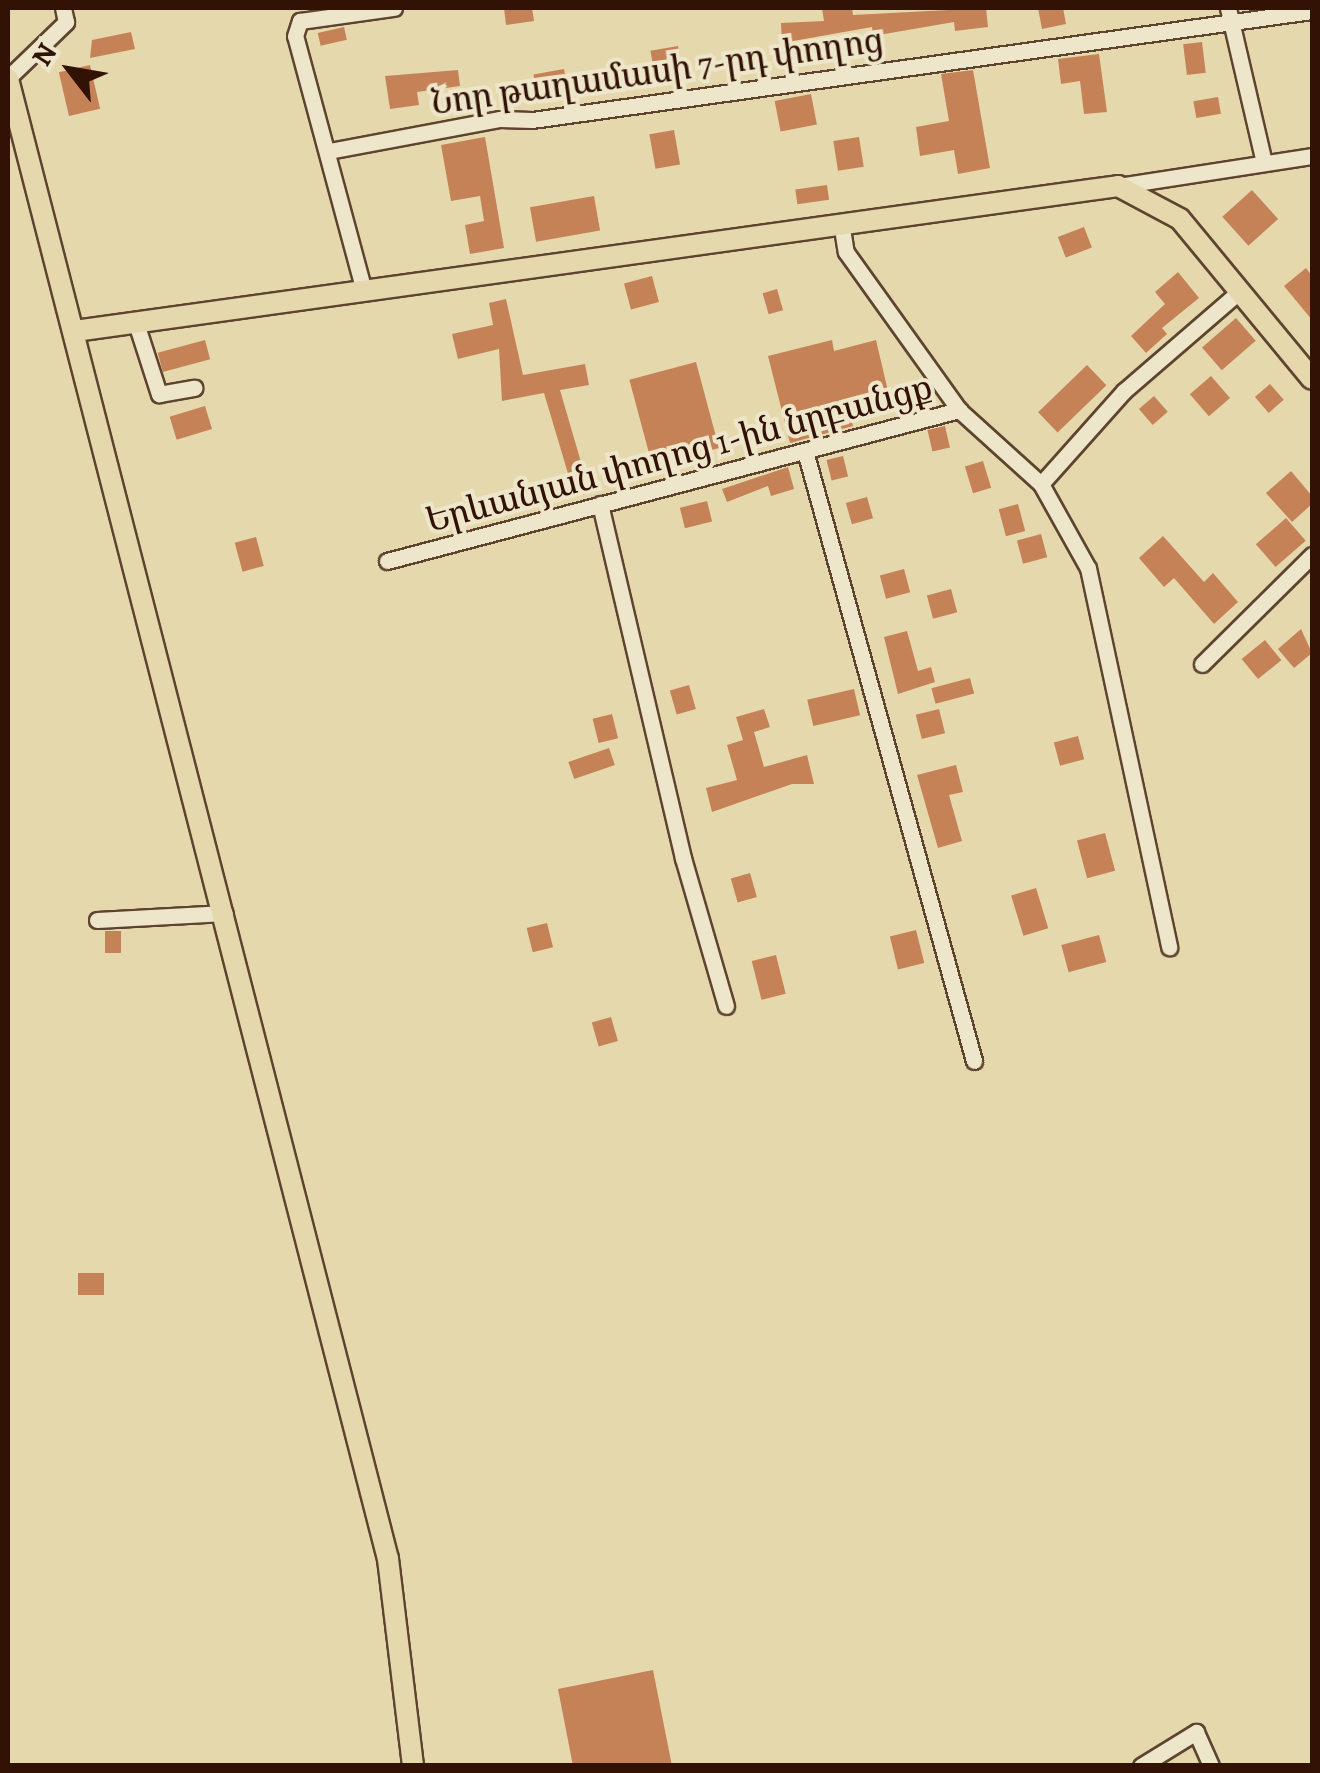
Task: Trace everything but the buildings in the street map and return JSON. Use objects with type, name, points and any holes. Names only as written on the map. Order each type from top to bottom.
[{"type":"main road","points":[[8,79],[388,1559],[413,1766]]},
{"type":"main road","points":[[76,332],[1118,186],[1180,219],[1312,379]]},
{"type":"street","points":[[8,79],[66,22],[63,8]]},
{"type":"street","points":[[364,291],[329,150],[295,36],[300,20],[394,8]]},
{"type":"street","name":"Նոր թաղամասի 7-րդ փողոց","points":[[329,150],[500,120],[1229,15],[1312,11]]},
{"type":"street","points":[[1229,15],[1264,163]]},
{"type":"street","points":[[1118,186],[1312,156]]},
{"type":"street","points":[[841,222],[846,252],[959,410]]},
{"type":"street","points":[[1041,484],[1124,390],[1240,291]]},
{"type":"street","points":[[136,323],[159,394],[194,388]]},
{"type":"street","name":"Երևանյան փողոց 1-ին նրբանցք","points":[[386,560],[959,410],[1041,484],[1088,568],[1170,947]]},
{"type":"street","points":[[805,451],[974,1061]]},
{"type":"street","points":[[600,504],[684,858],[726,1006]]},
{"type":"street","points":[[1202,664],[1312,556]]},
{"type":"street","points":[[97,920],[225,913]]},
{"type":"street","points":[[1141,1766],[1196,1732],[1211,1766]]}]
